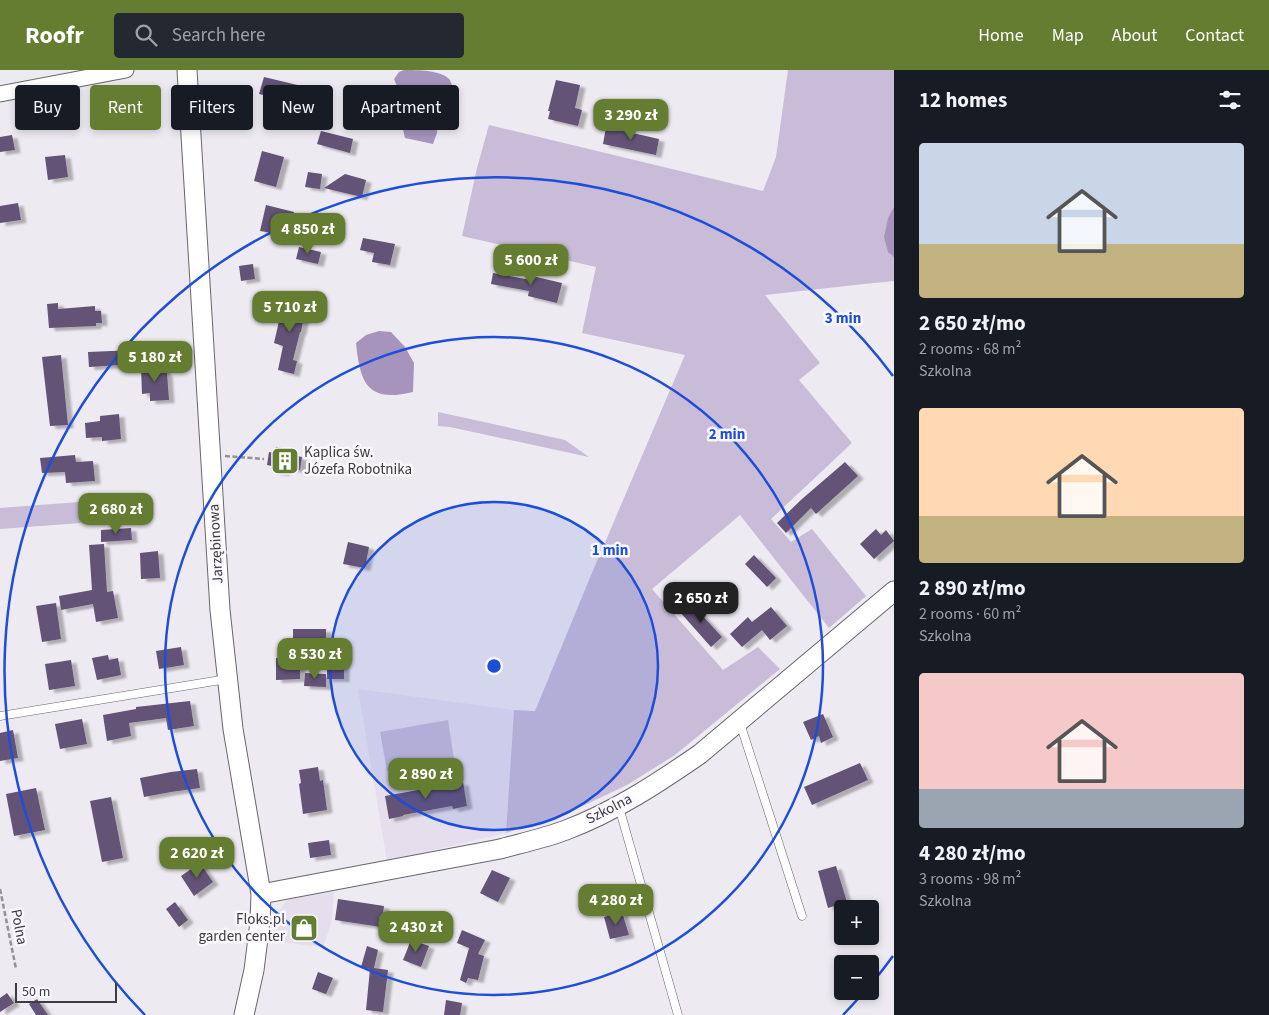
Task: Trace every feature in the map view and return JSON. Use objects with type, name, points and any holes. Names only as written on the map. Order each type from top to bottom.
[{"type":"street","points":[[0,94],[126,70]]},
{"type":"street","name":"Jarzębinowa","points":[[187,70],[220,610],[233,729],[261,894],[260,922],[255,960],[244,1015]]},
{"type":"street","name":"Szkolna","points":[[261,894],[500,849],[566,830],[588,820],[666,778],[700,754],[894,591]]},
{"type":"lane","points":[[0,716],[227,679]]},
{"type":"lane","points":[[739,721],[802,916]]},
{"type":"lane","points":[[619,805],[678,1015]]},
{"type":"path","points":[[219,456],[264,459]]},
{"type":"path","name":"Polna","points":[[0,889],[16,969]]},
{"type":"shaded area","points":[[404,70],[429,71],[446,77],[452,85],[396,85],[394,79],[399,72]]},
{"type":"shaded area","points":[[788,70],[894,70],[894,281],[765,295],[820,363],[799,380],[852,443],[771,519],[791,542],[812,529],[866,596],[829,628],[740,515],[652,589],[723,670],[758,647],[780,669],[675,755],[627,785],[566,814],[506,833],[514,710],[535,711],[685,355],[582,333],[596,267],[462,236],[489,125],[763,191],[776,157]]},
{"type":"shaded area","points":[[403,130],[437,130],[433,144],[405,138]]},
{"type":"shaded area","points":[[894,207],[894,257],[888,252],[884,237],[888,218]]},
{"type":"shaded area","points":[[379,331],[391,332],[405,347],[414,363],[413,392],[386,395],[376,392],[369,387],[364,379],[360,369],[356,343],[366,335]]},
{"type":"shaded area","points":[[438,412],[565,440],[589,457],[438,426]]},
{"type":"shaded area","points":[[79,502],[81,523],[0,529],[0,508]]},
{"type":"shaded area","points":[[358,689],[514,710],[506,833],[387,861]]},
{"type":"shaded area","points":[[448,720],[454,759],[387,771],[380,732]]},
{"type":"shaded area","points":[[334,892],[331,924],[323,947],[271,941],[270,922],[288,899]]},
{"type":"building","points":[[264,77],[297,85],[263,85],[263,95],[259,94]]},
{"type":"building","points":[[556,80],[580,85],[575,108],[582,110],[578,126],[548,119],[550,111],[548,111]]},
{"type":"building","points":[[606,127],[659,139],[656,155],[603,144]]},
{"type":"building","points":[[321,131],[353,139],[350,153],[317,144]]},
{"type":"building","points":[[12,135],[15,150],[0,152],[0,137]]},
{"type":"building","points":[[262,151],[284,157],[276,187],[254,181]]},
{"type":"building","points":[[65,155],[68,177],[48,180],[45,157]]},
{"type":"building","points":[[308,172],[322,174],[320,189],[305,187]]},
{"type":"building","points":[[345,174],[366,180],[362,197],[324,188]]},
{"type":"building","points":[[18,203],[21,220],[0,223],[0,206]]},
{"type":"building","points":[[266,205],[294,212],[288,237],[280,235],[275,238],[272,233],[260,231]]},
{"type":"building","points":[[363,238],[395,244],[390,265],[372,262],[374,253],[360,250]]},
{"type":"building","points":[[299,247],[321,252],[318,264],[296,259]]},
{"type":"building","points":[[253,264],[255,279],[241,281],[239,266]]},
{"type":"building","points":[[493,273],[531,280],[532,276],[562,283],[557,303],[528,296],[529,291],[491,284]]},
{"type":"building","points":[[284,299],[306,304],[293,360],[297,361],[294,374],[278,370],[283,346],[274,343]]},
{"type":"building","points":[[58,303],[58,309],[95,306],[95,311],[101,311],[102,323],[96,323],[96,326],[49,328],[47,304]]},
{"type":"building","points":[[135,350],[136,364],[89,367],[88,352]]},
{"type":"building","points":[[61,355],[68,425],[50,426],[42,357]]},
{"type":"building","points":[[165,366],[169,400],[150,401],[150,393],[142,394],[141,367]]},
{"type":"building","points":[[119,414],[121,439],[102,441],[102,437],[86,438],[85,423],[100,421],[100,416]]},
{"type":"building","name":"Kaplica św. Józefa Robotnika","points":[[276,447],[288,449],[287,454],[302,457],[300,470],[285,468],[284,473],[272,471],[272,466],[267,465],[269,452],[275,453]]},
{"type":"building","points":[[75,455],[76,462],[93,461],[95,481],[66,483],[65,472],[42,473],[40,458]]},
{"type":"building","points":[[845,462],[858,476],[816,514],[811,508],[786,533],[777,523]]},
{"type":"building","points":[[131,528],[132,540],[101,542],[101,530]]},
{"type":"building","points":[[876,529],[881,535],[886,530],[894,541],[874,559],[860,544]]},
{"type":"building","points":[[348,542],[369,547],[365,568],[343,564]]},
{"type":"building","points":[[104,544],[107,592],[113,591],[118,618],[96,622],[93,604],[61,610],[59,596],[92,590],[89,545]]},
{"type":"building","points":[[158,551],[160,578],[141,579],[140,553]]},
{"type":"building","points":[[754,555],[776,578],[767,587],[745,564]]},
{"type":"building","points":[[690,602],[722,637],[711,647],[679,611]]},
{"type":"building","points":[[56,603],[61,639],[42,642],[36,606]]},
{"type":"building","points":[[771,607],[787,626],[770,640],[762,630],[742,647],[730,634],[748,617],[752,622]]},
{"type":"building","points":[[293,629],[326,629],[326,641],[293,641]]},
{"type":"building","points":[[181,647],[184,665],[159,669],[156,651]]},
{"type":"building","points":[[327,648],[344,648],[344,679],[327,679]]},
{"type":"building","points":[[108,655],[109,660],[118,658],[121,675],[97,680],[92,658]]},
{"type":"building","points":[[300,657],[300,679],[276,680],[276,658]]},
{"type":"building","points":[[71,660],[75,686],[49,690],[45,664]]},
{"type":"building","points":[[305,673],[326,674],[326,687],[304,686]]},
{"type":"building","points":[[190,701],[194,726],[168,730],[166,718],[129,723],[131,736],[107,741],[103,715],[136,709],[136,707]]},
{"type":"building","points":[[823,714],[833,737],[821,743],[819,736],[811,740],[803,722]]},
{"type":"building","points":[[82,719],[87,744],[60,749],[55,724]]},
{"type":"building","points":[[13,730],[18,758],[0,761],[0,733]]},
{"type":"building","points":[[860,763],[868,780],[812,805],[804,787]]},
{"type":"building","points":[[318,767],[320,781],[323,780],[327,810],[303,814],[299,770]]},
{"type":"building","points":[[197,769],[200,788],[144,797],[140,778]]},
{"type":"building","points":[[463,782],[467,806],[453,809],[452,806],[389,819],[385,796]]},
{"type":"building","points":[[36,788],[45,830],[14,836],[6,794]]},
{"type":"building","points":[[111,797],[123,858],[102,862],[90,801]]},
{"type":"building","points":[[329,840],[331,855],[310,858],[308,843]]},
{"type":"building","points":[[200,863],[213,882],[194,896],[181,876]]},
{"type":"building","points":[[836,866],[846,900],[834,900],[834,906],[828,908],[818,871]]},
{"type":"building","points":[[492,870],[510,878],[498,902],[480,893]]},
{"type":"building","points":[[338,899],[384,906],[381,927],[335,920]]},
{"type":"building","points":[[175,902],[188,920],[179,927],[166,909]]},
{"type":"building","points":[[622,912],[629,935],[610,939],[604,917]]},
{"type":"building","points":[[462,930],[485,940],[478,954],[484,956],[478,980],[468,978],[466,983],[460,980],[469,948],[457,943]]},
{"type":"building","points":[[411,940],[429,946],[421,967],[403,960]]},
{"type":"building","points":[[367,946],[378,950],[374,968],[388,970],[383,1012],[366,1010],[370,969],[361,967]]},
{"type":"building","points":[[318,972],[333,978],[326,994],[312,989]]},
{"type":"building","points":[[7,993],[14,1003],[0,1012],[0,998]]},
{"type":"building","points":[[37,999],[48,1015],[36,1015],[29,1004]]},
{"type":"building","points":[[446,1000],[462,1003],[460,1015],[444,1015]]},
{"type":"place","name":"Kaplica św. Józefa Robotnika","points":[[285,461]]},
{"type":"place","name":"Floks.pl garden center","points":[[304,928]]}]
